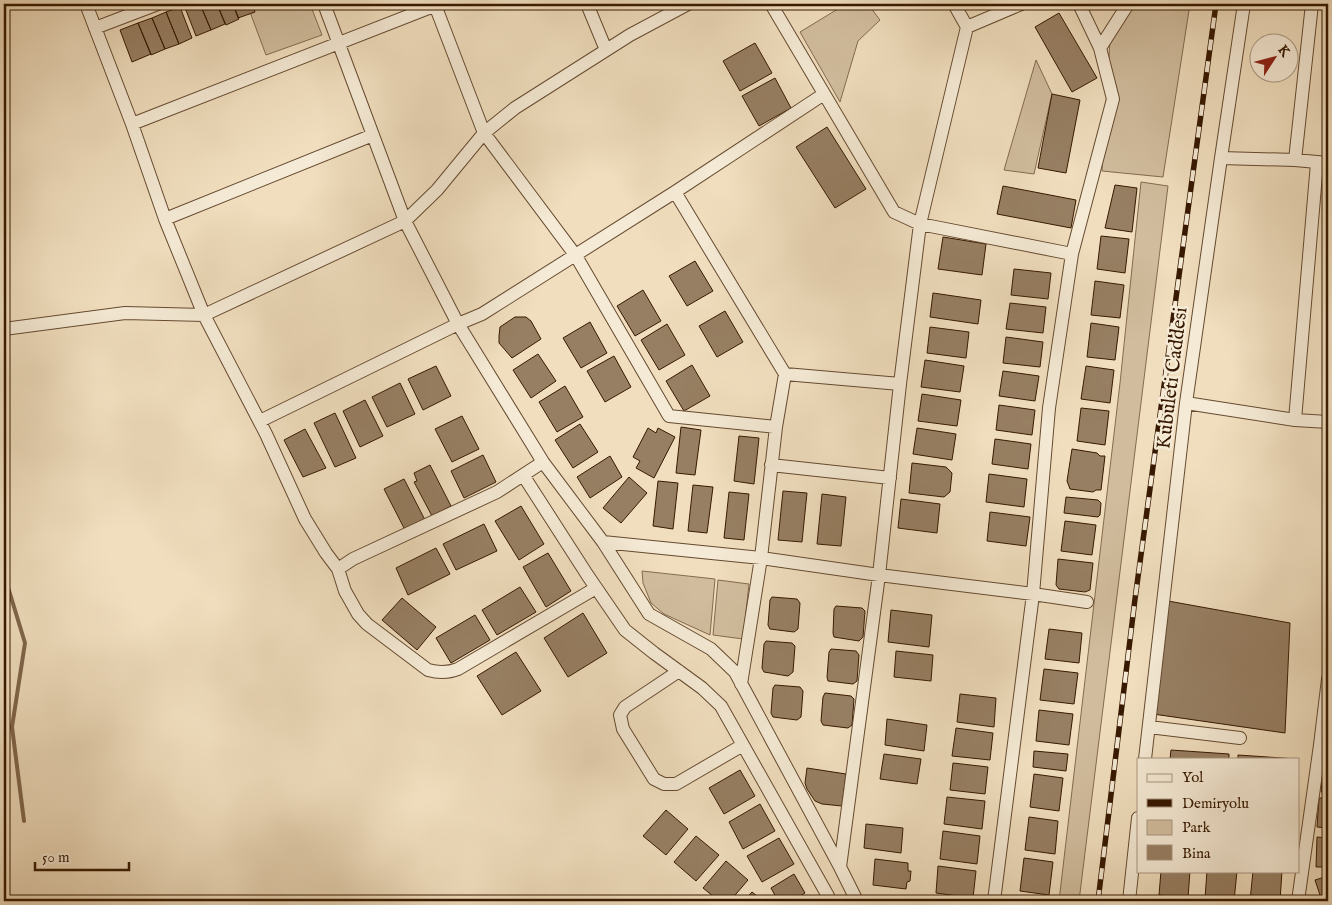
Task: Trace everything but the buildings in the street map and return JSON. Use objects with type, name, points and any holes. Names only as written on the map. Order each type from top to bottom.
[{"type":"street","points":[[86,4],[132,124],[164,219],[204,315],[260,421],[305,519],[338,569],[345,591],[367,624],[428,670],[440,673],[458,669],[596,588]]},
{"type":"street","points":[[95,28],[158,4]]},
{"type":"street","points":[[324,4],[404,221],[458,324],[543,462],[603,542],[649,614],[711,649],[735,672],[857,901]]},
{"type":"street","points":[[587,4],[606,50]]},
{"type":"street","points":[[4,329],[125,313],[204,315],[404,221],[437,190],[484,133],[515,108],[630,35],[688,4]]},
{"type":"street","points":[[771,4],[894,212],[920,224],[1072,254]]},
{"type":"street","points":[[840,867],[879,575],[920,224],[967,27],[954,4]]},
{"type":"street","points":[[967,27],[1022,4]]},
{"type":"street","points":[[994,901],[1033,594],[1049,408],[1072,254],[1113,99],[1100,48],[1079,4]]},
{"type":"street","points":[[1100,48],[1128,4]]},
{"type":"street","name":"Kubuleti Caddesi","points":[[1145,758],[1186,403],[1220,158],[1244,4]]},
{"type":"street","points":[[1295,160],[1312,4]]},
{"type":"street","points":[[132,124],[437,5],[484,133],[576,256],[669,416],[776,427]]},
{"type":"street","points":[[260,421],[482,314],[576,256],[824,94]]},
{"type":"street","points":[[164,219],[373,135]]},
{"type":"street","points":[[1220,158],[1295,160],[1322,163],[1294,420]]},
{"type":"street","points":[[675,192],[785,374],[776,427],[761,558],[742,684]]},
{"type":"street","points":[[785,374],[900,384]]},
{"type":"street","points":[[1186,403],[1294,420],[1328,422]]},
{"type":"street","points":[[338,569],[353,558],[497,492],[543,462]]},
{"type":"street","points":[[772,465],[890,478]]},
{"type":"street","points":[[523,474],[624,630],[702,688],[721,706],[828,896]]},
{"type":"street","points":[[603,542],[761,558],[1087,602]]},
{"type":"street","points":[[679,671],[625,707],[620,715],[623,729],[654,779],[664,784],[676,784],[743,745]]},
{"type":"street","points":[[1299,900],[1324,746],[1328,679]]},
{"type":"street","points":[[1149,727],[1240,738]]},
{"type":"street","points":[[1129,901],[1137,827]]},
{"type":"green space","points":[[247,4],[310,4],[322,35],[266,55]]},
{"type":"green space","points":[[846,4],[868,4],[880,20],[858,41],[840,102],[800,32]]},
{"type":"green space","points":[[1131,4],[1190,4],[1163,177],[1102,171],[1110,40]]},
{"type":"green space","points":[[1036,60],[1052,94],[1034,174],[1004,170]]},
{"type":"green space","points":[[1141,182],[1168,186],[1079,901],[1059,901],[1120,383]]},
{"type":"green space","points":[[642,571],[715,579],[710,635],[664,614],[651,603],[643,583]]},
{"type":"green space","points":[[718,580],[749,584],[743,639],[713,635]]},
{"type":"waterway","points":[[4,574],[25,643],[12,727],[24,821]]},
{"type":"railway","points":[[1098,901],[1135,599],[1216,4]]}]
